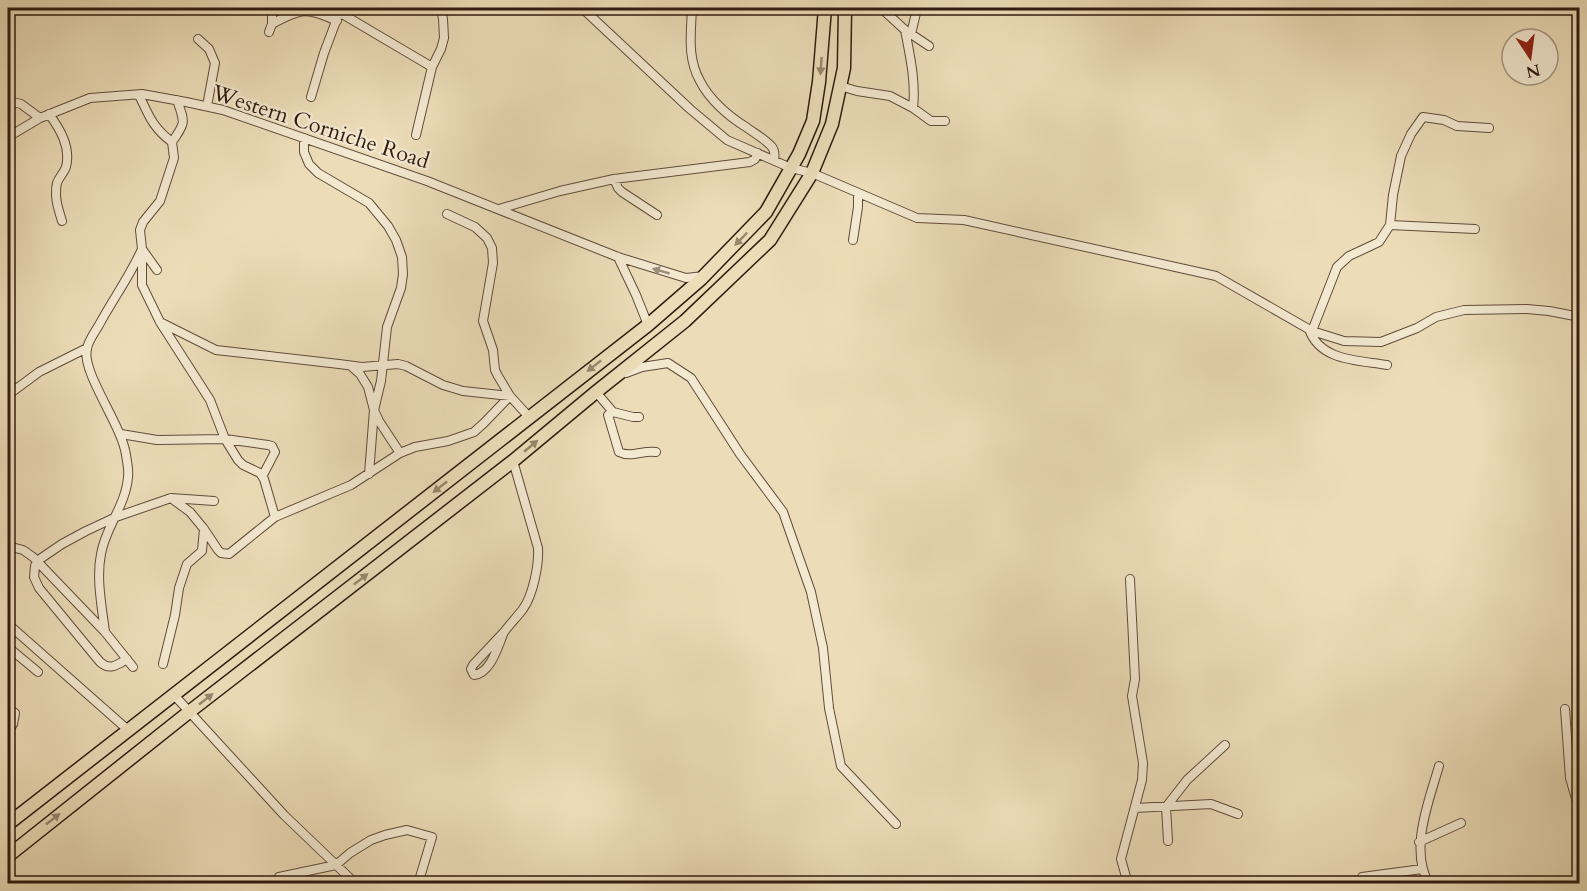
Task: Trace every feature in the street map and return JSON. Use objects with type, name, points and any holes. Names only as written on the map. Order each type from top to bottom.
[{"type":"main road","points":[[8,824],[648,325],[705,275],[766,212],[799,154],[813,121],[819,82],[825,8]]},
{"type":"main road","points":[[8,856],[189,712],[513,461],[685,321],[770,240],[812,173],[832,124],[844,68],[845,8]]},
{"type":"street","points":[[272,8],[270,28],[293,14],[309,10],[337,21]]},
{"type":"street","points":[[416,135],[432,67],[444,38],[441,8]]},
{"type":"street","points":[[582,8],[690,109],[727,140],[917,218],[964,220],[1216,276],[1310,330],[1344,341],[1381,342],[1417,328],[1436,317],[1464,310],[1549,310],[1580,316]]},
{"type":"street","points":[[692,8],[691,58],[701,83],[712,98],[729,114],[770,145],[775,153],[774,160]]},
{"type":"street","points":[[881,8],[908,32],[929,46]]},
{"type":"street","points":[[913,108],[915,93],[908,32],[919,8]]},
{"type":"street","points":[[311,97],[324,53],[337,21],[338,9],[432,67]]},
{"type":"street","points":[[198,39],[209,49],[215,63],[207,106]]},
{"type":"street","points":[[840,86],[890,96],[931,121],[945,121]]},
{"type":"street","points":[[139,95],[152,123],[172,142]]},
{"type":"street","name":"Western Corniche Road","points":[[8,137],[40,118],[90,98],[139,95],[177,100],[223,110],[427,180],[618,257],[686,278],[705,275]]},
{"type":"street","points":[[177,100],[184,120],[182,128],[172,142],[174,158],[160,201],[143,222],[140,230],[142,285],[160,322],[210,400],[225,439],[240,463],[262,475],[275,517]]},
{"type":"street","points":[[8,101],[21,104],[40,118]]},
{"type":"street","points":[[49,114],[64,139],[68,155],[65,170],[58,181],[56,201],[62,220]]},
{"type":"street","points":[[1387,365],[1338,358],[1312,338],[1310,330],[1337,267],[1349,256],[1379,242],[1390,225],[1401,156],[1411,134],[1423,117],[1444,120],[1457,126],[1489,128]]},
{"type":"street","points":[[304,138],[304,152],[313,169],[369,203],[388,226],[402,257],[403,274],[387,327],[381,381],[374,410],[369,474]]},
{"type":"street","points":[[499,209],[560,191],[614,179],[750,162],[758,153]]},
{"type":"street","points":[[614,179],[622,192],[657,215]]},
{"type":"street","points":[[853,240],[858,193]]},
{"type":"street","points":[[447,214],[475,227],[492,248],[493,263],[483,321],[493,350],[495,370],[503,387],[529,417]]},
{"type":"street","points":[[1390,225],[1475,229]]},
{"type":"street","points":[[142,249],[157,270]]},
{"type":"street","points":[[105,632],[99,583],[100,554],[123,501],[129,476],[125,446],[91,374],[86,361],[87,348],[112,301],[135,266],[142,249]]},
{"type":"street","points":[[618,257],[648,325]]},
{"type":"street","points":[[160,322],[216,351],[362,367],[398,364],[443,385],[463,391],[510,396]]},
{"type":"street","points":[[8,395],[39,372],[87,348]]},
{"type":"street","points":[[616,376],[642,367],[668,363],[691,378],[740,454],[783,513],[811,592],[824,648],[829,708],[841,766],[896,824]]},
{"type":"street","points":[[351,366],[360,374],[368,387],[379,421],[400,453]]},
{"type":"street","points":[[596,392],[614,412],[639,417]]},
{"type":"street","points":[[171,498],[190,512],[221,553],[229,554],[275,517],[351,485],[400,453],[474,432],[510,396]]},
{"type":"street","points":[[614,412],[608,415],[619,452],[626,455],[656,452]]},
{"type":"street","points":[[121,434],[157,440],[225,439],[272,446],[274,455],[262,475]]},
{"type":"street","points":[[504,632],[490,662],[481,674],[474,675],[471,669],[473,665],[524,607],[534,581],[538,548],[513,461]]},
{"type":"street","points":[[127,659],[110,667],[100,662],[39,588],[34,577],[37,561],[62,544],[116,517],[171,498],[214,501]]},
{"type":"street","points":[[163,664],[179,588],[187,564],[202,551],[204,529]]},
{"type":"street","points":[[8,546],[23,550],[37,561],[105,632],[133,667]]},
{"type":"street","points":[[1128,884],[1121,859],[1142,780],[1143,763],[1132,696],[1135,679],[1130,579]]},
{"type":"street","points":[[8,624],[129,730]]},
{"type":"street","points":[[8,647],[38,672]]},
{"type":"street","points":[[174,695],[284,815],[356,884]]},
{"type":"street","points":[[8,708],[15,713],[13,724],[8,732]]},
{"type":"street","points":[[1565,709],[1570,778],[1580,812]]},
{"type":"street","points":[[1168,841],[1166,807],[1187,780],[1225,745]]},
{"type":"street","points":[[1429,884],[1422,869],[1419,842],[1439,766]]},
{"type":"street","points":[[1135,808],[1211,804],[1238,814]]},
{"type":"street","points":[[1419,842],[1461,823]]},
{"type":"street","points":[[279,884],[279,877],[336,865],[371,840],[406,830],[432,837],[418,884]]},
{"type":"street","points":[[1580,861],[1580,869]]},
{"type":"street","points":[[1362,877],[1422,869]]}]
